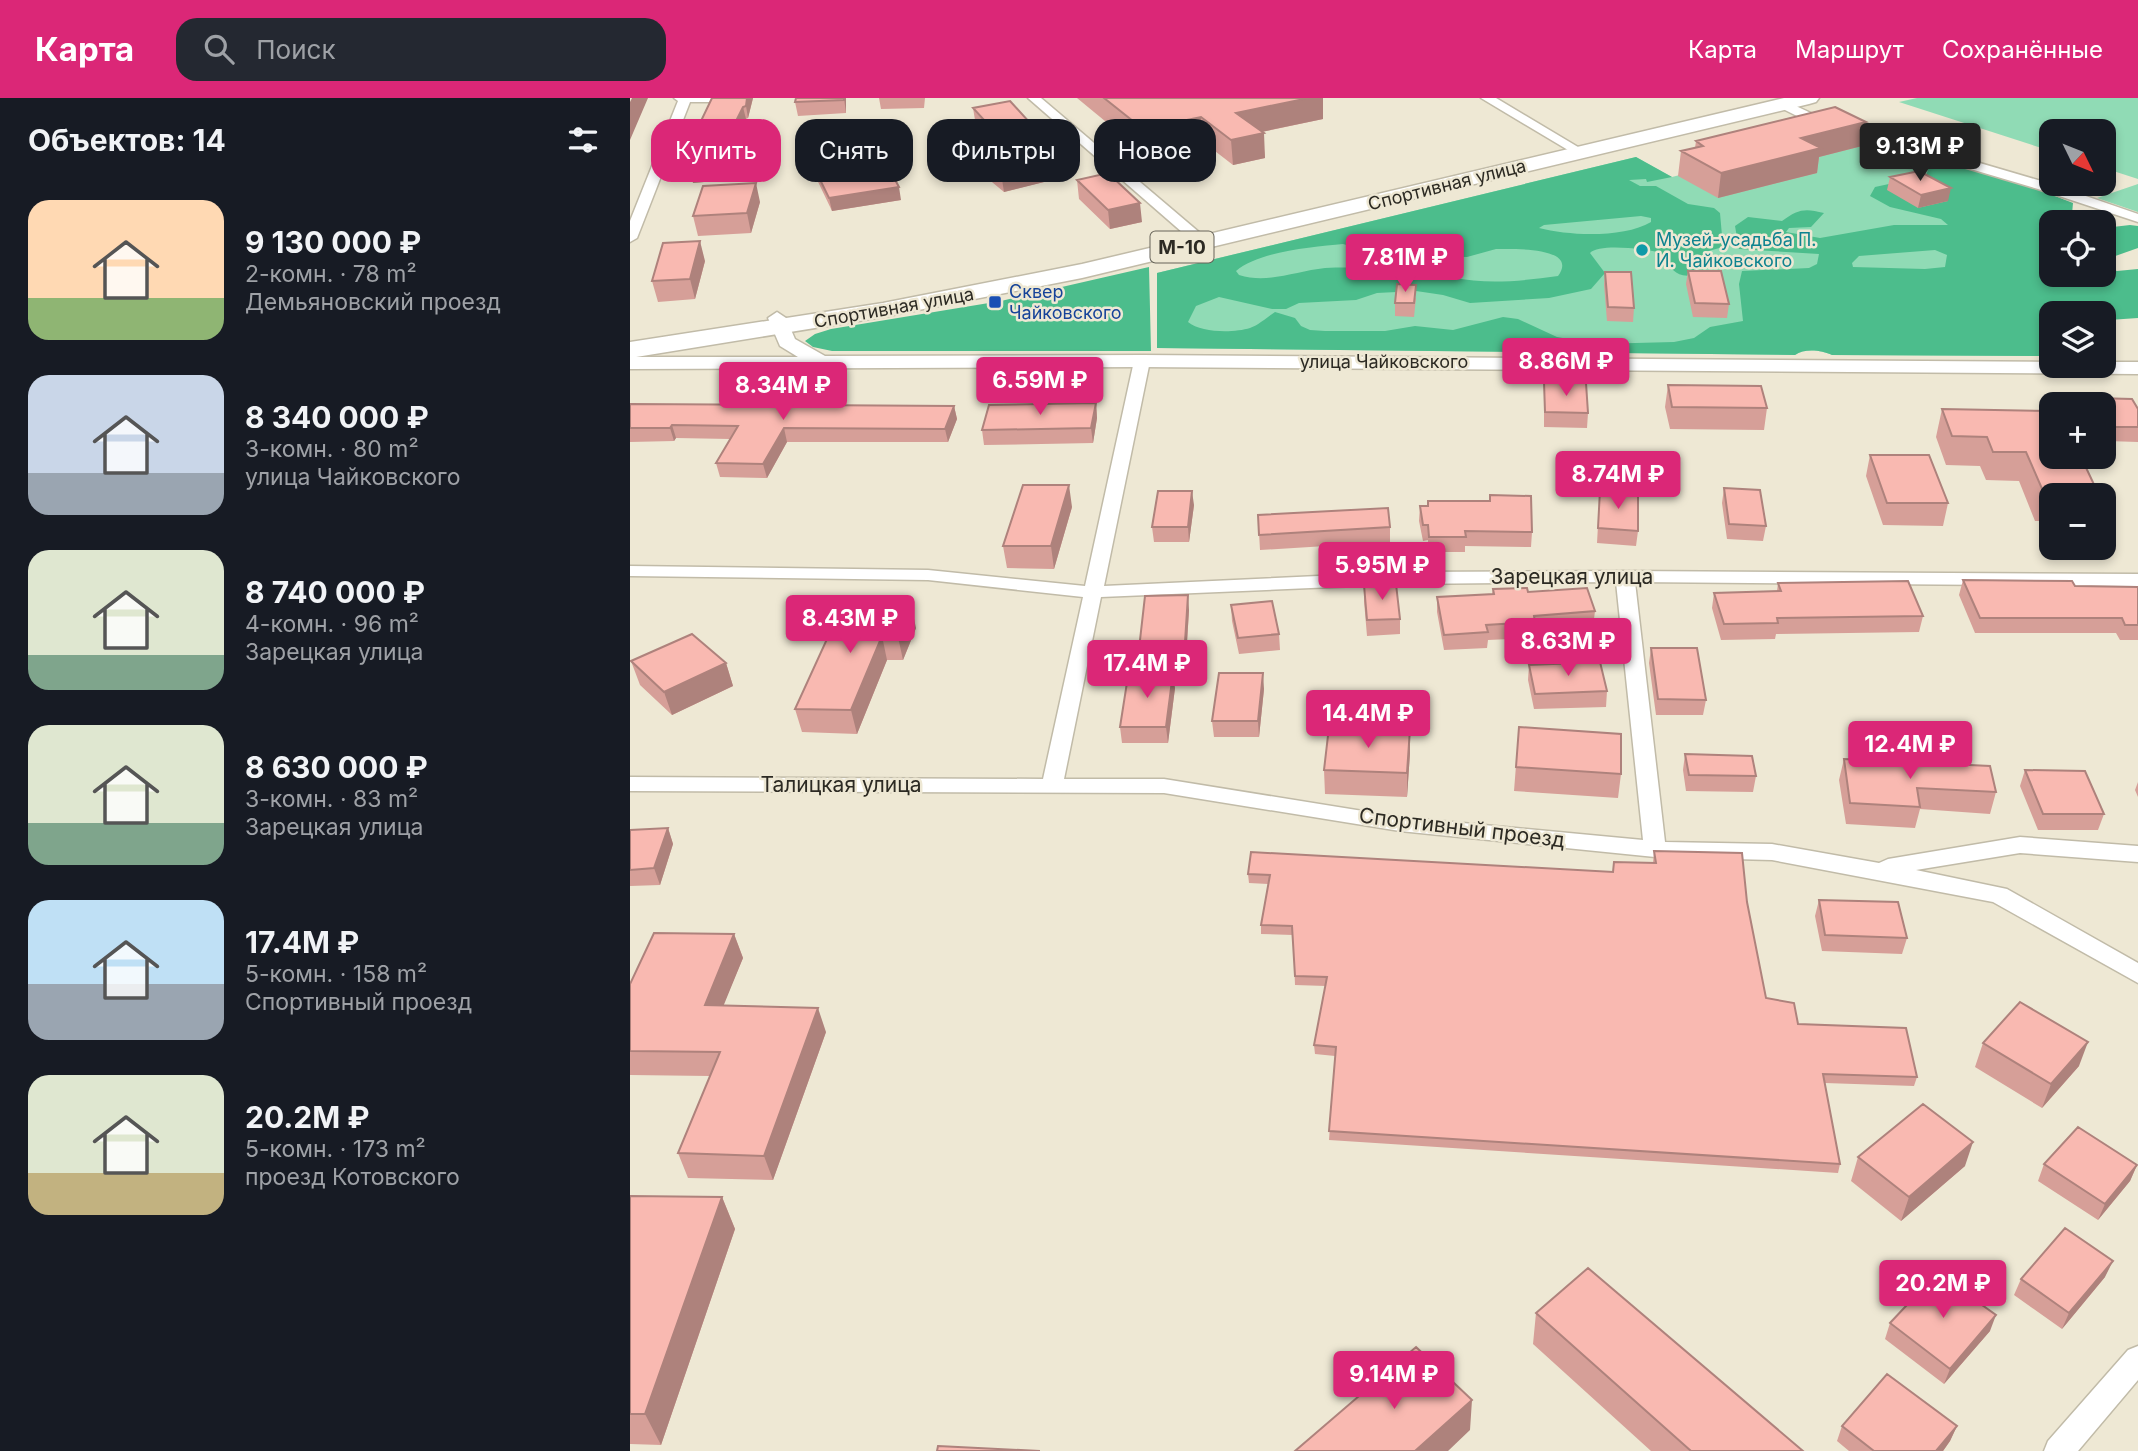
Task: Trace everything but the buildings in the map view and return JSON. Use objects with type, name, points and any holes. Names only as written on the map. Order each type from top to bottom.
[{"type":"highway","name":"Спортивная улица","points":[[630,350],[995,280],[1572,147],[1779,101],[1809,98]]},
{"type":"highway","name":"Спортивная улица","points":[[630,338],[779,322],[986,291],[1082,271],[1779,101]]},
{"type":"street","points":[[630,238],[683,99],[724,98]]},
{"type":"street","points":[[1034,98],[1195,236]]},
{"type":"street","points":[[1487,98],[1572,147]]},
{"type":"street","points":[[1779,101],[1810,117],[2043,186],[2138,218]]},
{"type":"street","points":[[779,322],[787,342],[819,361]]},
{"type":"street","points":[[1052,786],[1142,361]]},
{"type":"street","name":"улица Чайковского","points":[[630,363],[1142,361],[2138,368]]},
{"type":"street","name":"Зарецкая улица","points":[[630,571],[928,575],[1093,592],[1404,578],[1625,576],[2138,580]]},
{"type":"street","points":[[1625,576],[1655,849]]},
{"type":"street","name":"Талицкая улица","points":[[630,785],[1052,786]]},
{"type":"street","name":"Спортивный проезд","points":[[1052,786],[1164,786],[1400,824],[1655,849],[1772,852],[1999,895],[2138,974]]},
{"type":"street","points":[[1872,870],[2020,845],[2138,854]]},
{"type":"street","points":[[2059,1451],[2138,1359]]},
{"type":"green space","points":[[1917,98],[2138,98],[2138,179],[2116,172],[2116,119],[2039,119],[2039,147],[1899,102]]},
{"type":"green space","name":"Музей-усадьба П. И. Чайковского","points":[[1792,117],[2014,183],[2039,301],[2039,356],[1832,355],[1813,350],[1795,355],[1157,348],[1157,273],[1636,157],[1672,177],[1699,170],[1729,134]]},
{"type":"green space","name":"Музей-усадьба П. И. Чайковского","points":[[1636,157],[1672,177],[1647,182],[1646,179],[1629,180],[1640,186],[1656,186],[1688,204],[1714,208],[1720,213],[1723,247],[1705,252],[1703,273],[1687,276],[1677,273],[1661,253],[1603,248],[1590,253],[1605,273],[1591,289],[1549,298],[1470,303],[1416,291],[1377,293],[1356,300],[1299,303],[1286,309],[1272,309],[1219,297],[1196,306],[1188,322],[1209,330],[1235,331],[1253,327],[1275,312],[1295,318],[1301,326],[1310,330],[1385,331],[1415,326],[1453,330],[1503,317],[1518,319],[1557,337],[1596,344],[1674,342],[1694,338],[1710,327],[1743,321],[1739,284],[1742,271],[1809,268],[1817,264],[1819,254],[1739,249],[1735,226],[1748,217],[1782,221],[1802,211],[1824,213],[1811,227],[1789,228],[1786,232],[1820,238],[1894,225],[1948,225],[1941,219],[1890,207],[1870,196],[1875,187],[1926,176],[1929,167],[1945,166],[1982,172],[2039,190],[2039,196],[2055,196],[2073,203],[2072,210],[2039,210],[2039,287],[2116,287],[2116,271],[2138,269],[2138,318],[2116,320],[2116,301],[2039,301],[2039,356],[1832,355],[1813,350],[1795,355],[1157,348],[1157,273]],"holes":[[[1641,216],[1651,218],[1651,222],[1612,233],[1566,233],[1539,228],[1544,225]],[[1343,244],[1367,251],[1374,259],[1369,266],[1325,268],[1271,278],[1239,275],[1236,271],[1272,254]],[[1496,249],[1541,251],[1560,259],[1562,266],[1558,276],[1483,281],[1447,276],[1412,261],[1422,256],[1467,257]],[[1935,250],[1947,255],[1945,267],[1853,267],[1852,263],[1859,256]]]},
{"type":"green space","points":[[2138,184],[2138,212],[2097,198],[2116,196],[2116,192]]},
{"type":"green space","points":[[2138,226],[2138,248],[2116,256],[2116,227]]},
{"type":"green space","points":[[1149,267],[1151,351],[832,351],[813,347],[805,341],[815,334],[831,329],[1001,301]]},
{"type":"place","name":"Музей-усадьба П. И. Чайковского","points":[[1642,250]]},
{"type":"place","name":"Сквер Чайковского","points":[[995,302]]}]
